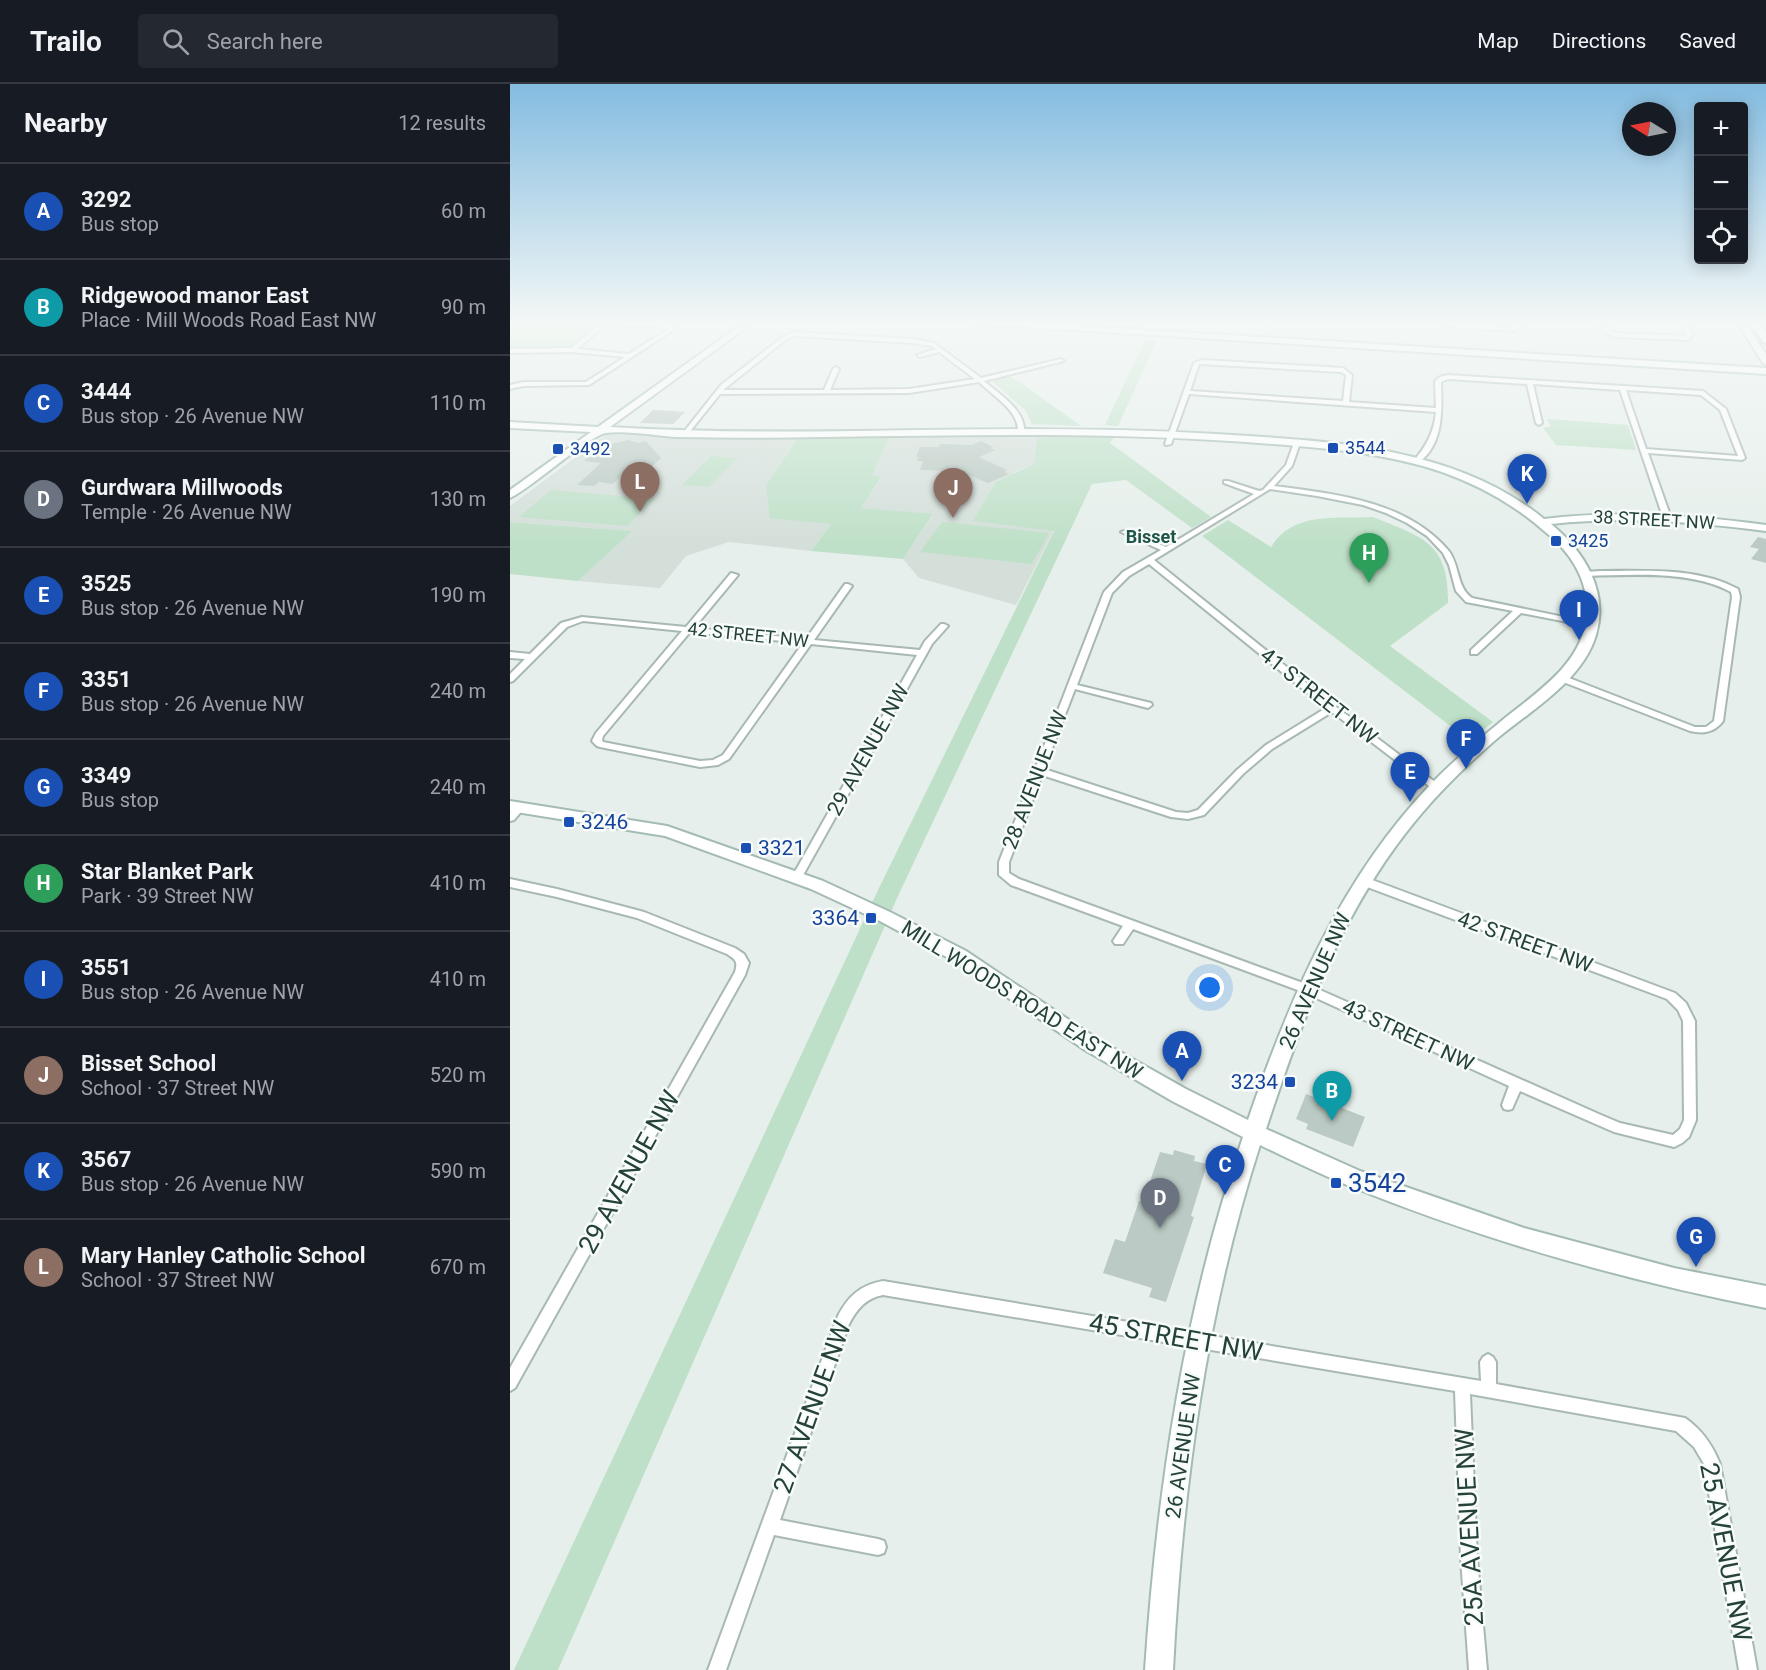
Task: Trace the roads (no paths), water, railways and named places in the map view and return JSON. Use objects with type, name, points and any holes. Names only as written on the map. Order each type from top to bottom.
[{"type":"street","points":[[510,485],[634,396]]},
{"type":"street","points":[[510,495],[648,396]]},
{"type":"street","points":[[685,434],[715,396]]},
{"type":"street","points":[[998,396],[1017,413],[1021,430]]},
{"type":"street","points":[[1169,439],[1185,396]]},
{"type":"street","points":[[1244,396],[1439,410]]},
{"type":"street","points":[[1346,403],[1347,396]]},
{"type":"street","points":[[1416,462],[1435,439],[1438,427],[1439,396]]},
{"type":"street","points":[[1533,396],[1539,423]]},
{"type":"street","points":[[1625,396],[1667,518]]},
{"type":"street","points":[[1645,451],[1742,458],[1723,409],[1707,396]]},
{"type":"street","name":"26 AVENUE NW","points":[[510,425],[685,434],[774,435],[1021,430],[1169,439],[1297,443],[1351,448],[1416,462],[1491,489],[1543,522],[1572,551],[1585,574],[1592,596],[1593,625],[1581,653],[1560,678],[1436,787],[1397,834],[1363,881],[1322,954],[1306,989],[1254,1133],[1219,1250],[1199,1340],[1174,1496],[1159,1670]]},
{"type":"street","name":"28 AVENUE NW","points":[[1004,875],[1004,862],[1108,592],[1126,574],[1269,487],[1289,466],[1297,443]]},
{"type":"street","points":[[1226,482],[1260,494]]},
{"type":"street","points":[[1269,487],[1354,501],[1411,522],[1448,554],[1455,569],[1458,590],[1464,597],[1474,602],[1593,625]]},
{"type":"street","name":"38 STREET NW","points":[[1543,522],[1582,516],[1667,518],[1766,528]]},
{"type":"street","points":[[1125,531],[1167,550]]},
{"type":"street","name":"41 STREET NW","points":[[1149,560],[1332,708],[1436,787]]},
{"type":"street","points":[[1560,678],[1687,727],[1706,730],[1718,721],[1737,597],[1733,589],[1717,583],[1665,576],[1585,574]]},
{"type":"street","points":[[734,575],[598,735],[597,741],[604,746],[692,763],[715,763],[730,752],[848,586]]},
{"type":"street","points":[[1474,652],[1518,611]]},
{"type":"street","name":"42 STREET NW","points":[[531,657],[564,625],[591,619],[922,653]]},
{"type":"street","name":"29 AVENUE NW","points":[[797,877],[922,653],[944,626]]},
{"type":"street","points":[[1220,630],[1231,626]]},
{"type":"street","points":[[510,655],[531,657]]},
{"type":"street","points":[[510,679],[531,657]]},
{"type":"street","name":"28 AVENUE NW","points":[[1072,686],[1148,705]]},
{"type":"street","points":[[1039,771],[1175,815],[1195,816],[1206,809],[1240,772],[1269,747],[1332,708]]},
{"type":"street","name":"MILL WOODS ROAD EAST NW","points":[[513,810],[667,831],[797,877],[884,916],[960,956],[1128,1066],[1254,1133],[1354,1178],[1480,1224],[1583,1255],[1714,1287],[1766,1297]]},
{"type":"street","name":"43 STREET NW","points":[[1004,875],[1015,882],[1306,989],[1516,1085],[1618,1128],[1674,1141],[1682,1137]]},
{"type":"street","name":"42 STREET NW","points":[[1363,881],[1671,996],[1684,1008],[1689,1021],[1690,1120],[1687,1131],[1682,1137]]},
{"type":"street","name":"29 AVENUE NW","points":[[510,883],[640,915],[730,951],[743,961],[741,972],[510,1383]]},
{"type":"street","points":[[1119,941],[1130,925]]},
{"type":"street","points":[[1508,1105],[1516,1085]]},
{"type":"street","points":[[1714,1287],[1766,1289]]},
{"type":"street","points":[[1714,1287],[1766,1309]]},
{"type":"street","name":"45 STREET NW","points":[[864,1293],[874,1289],[892,1288],[1462,1385],[1669,1421],[1679,1424],[1696,1437]]},
{"type":"street","name":"27 AVENUE NW","points":[[717,1670],[843,1320],[847,1311],[864,1293]]},
{"type":"street","points":[[1488,1362],[1489,1390]]},
{"type":"street","name":"25A AVENUE NW","points":[[1462,1385],[1470,1569],[1478,1670]]},
{"type":"street","name":"25 AVENUE NW","points":[[1696,1437],[1708,1453],[1712,1464],[1748,1670]]},
{"type":"street","points":[[769,1526],[878,1547]]},
{"type":"place","name":"3544","points":[[1333,448]]},
{"type":"place","name":"3492","points":[[558,449]]},
{"type":"place","name":"3567","points":[[1527,504]]},
{"type":"place","name":"Mary Hanley Catholic School","points":[[640,512]]},
{"type":"place","name":"Bisset School","points":[[953,518]]},
{"type":"place","name":"3425","points":[[1556,541]]},
{"type":"place","name":"Star Blanket Park","points":[[1369,583]]},
{"type":"place","name":"3551","points":[[1579,640]]},
{"type":"place","name":"3351","points":[[1466,769]]},
{"type":"place","name":"3525","points":[[1410,802]]},
{"type":"place","name":"3246","points":[[569,822]]},
{"type":"place","name":"3321","points":[[746,848]]},
{"type":"place","name":"3364","points":[[871,918]]},
{"type":"place","name":"3292","points":[[1182,1081]]},
{"type":"place","name":"3234","points":[[1290,1082]]},
{"type":"place","name":"Ridgewood manor East","points":[[1332,1121]]},
{"type":"place","name":"3542","points":[[1336,1183]]},
{"type":"place","name":"3444","points":[[1225,1195]]},
{"type":"place","name":"Gurdwara Millwoods","points":[[1160,1228]]},
{"type":"place","name":"3349","points":[[1696,1267]]},
{"type":"district","name":"Bisset","points":[[1151,537]]}]
